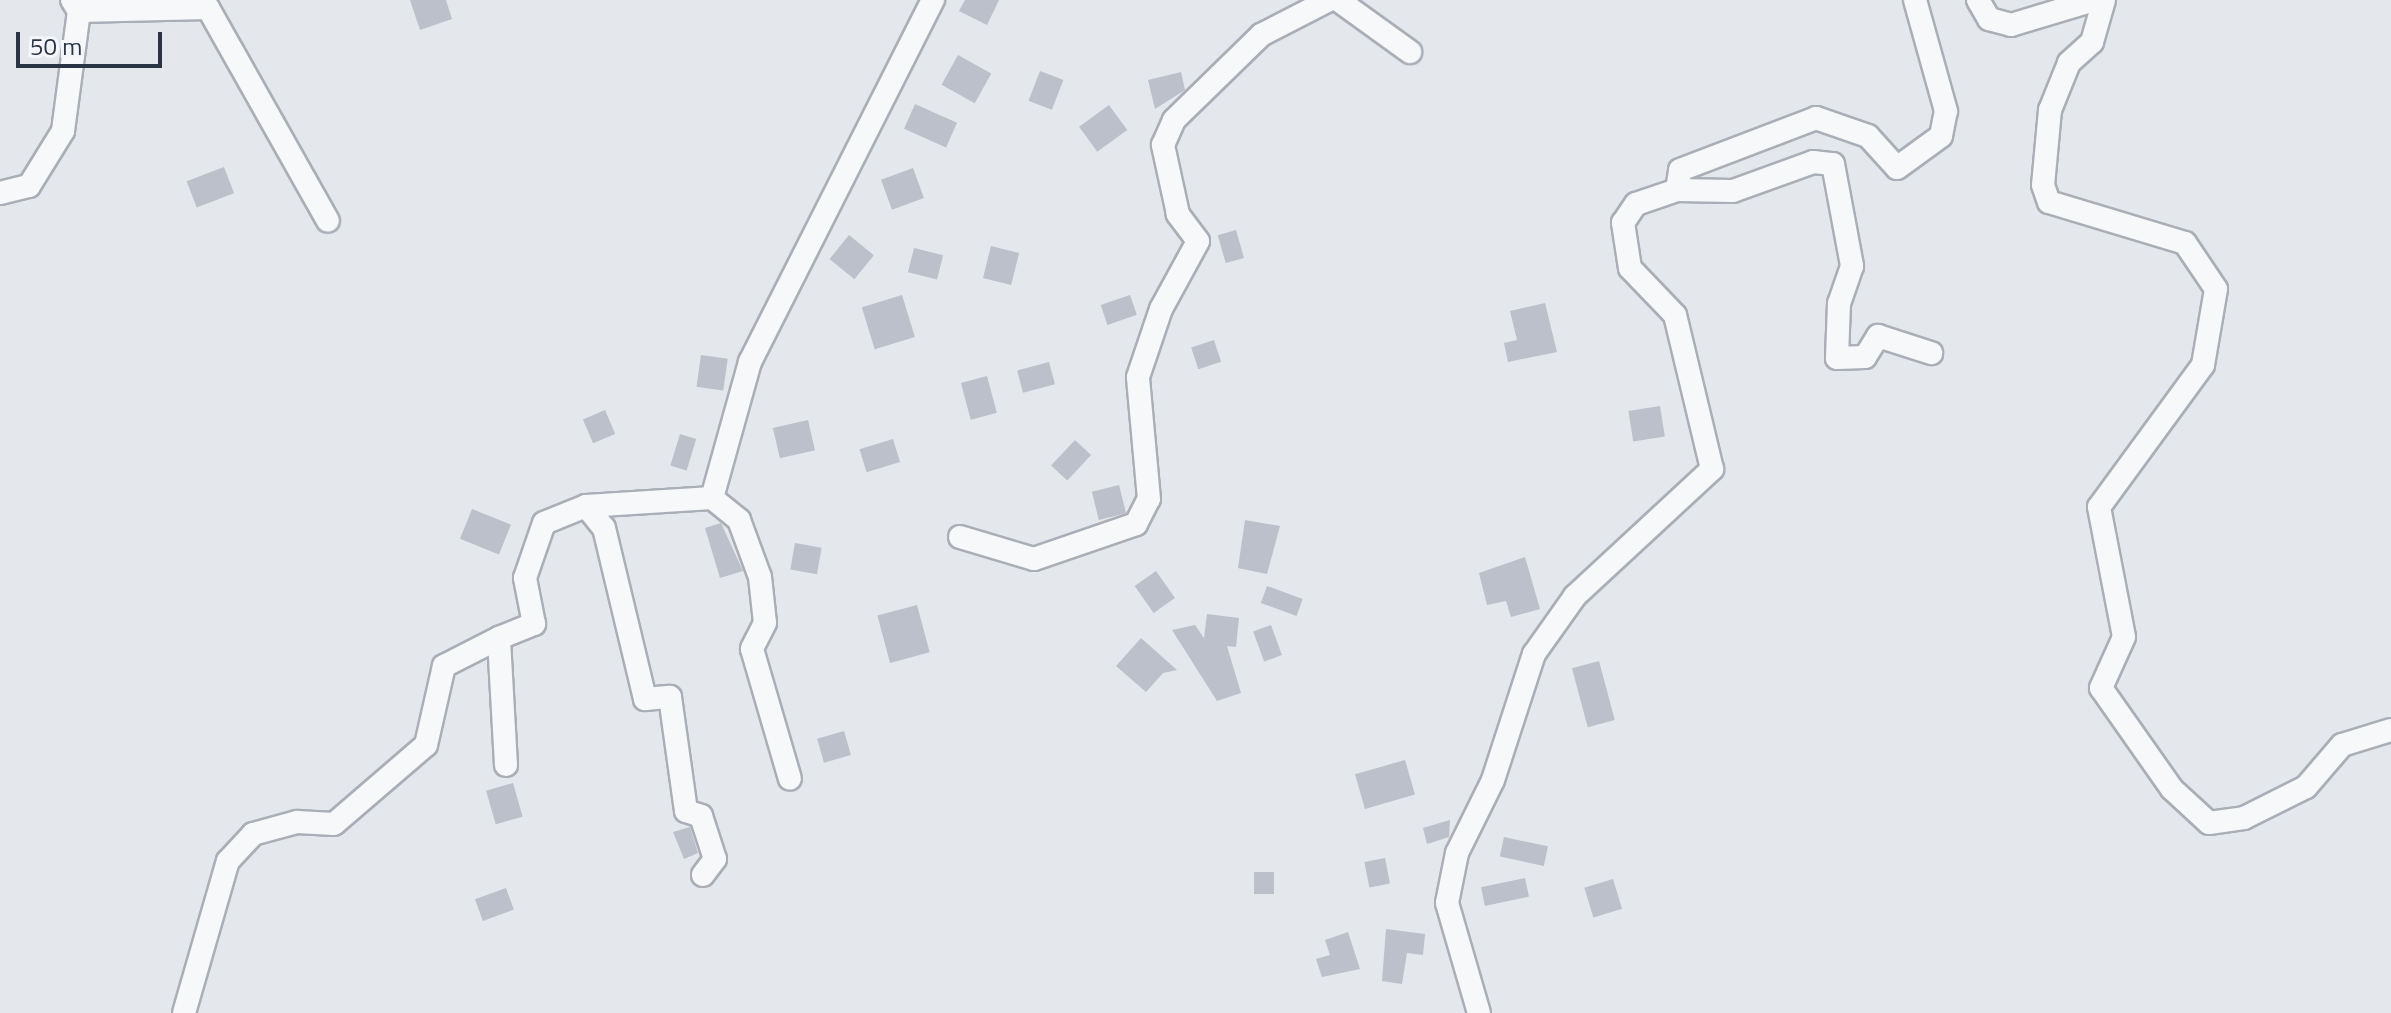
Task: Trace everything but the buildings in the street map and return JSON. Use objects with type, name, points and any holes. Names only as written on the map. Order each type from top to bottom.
[{"type":"street","points":[[712,498],[750,362],[933,0]]},
{"type":"street","points":[[960,537],[1034,559],[1136,524],[1149,499],[1138,377],[1161,309],[1198,241],[1178,214],[1163,145],[1174,120],[1261,35],[1329,0]]},
{"type":"street","points":[[1338,0],[1410,52]]},
{"type":"street","points":[[1677,190],[1680,170],[1816,118],[1868,136],[1897,168],[1941,136],[1946,111],[1915,0]]},
{"type":"street","points":[[1978,0],[1989,19],[2011,25],[2094,0]]},
{"type":"street","points":[[2104,0],[2092,42],[2069,63],[2050,110],[2043,185],[2049,202],[2185,243],[2216,289],[2203,365],[2099,507],[2124,637],[2101,688],[2172,789],[2209,823],[2244,818],[2306,787],[2342,745],[2391,730]]},
{"type":"street","points":[[0,193],[29,186],[63,131],[75,5],[208,8],[328,221]]},
{"type":"street","points":[[1479,1013],[1447,903],[1457,853],[1493,780],[1534,654],[1575,596],[1712,469],[1675,315],[1630,268],[1623,242],[1623,223],[1636,204],[1677,190],[1733,191],[1813,162],[1833,164],[1852,266],[1839,303],[1837,358],[1865,357],[1878,336],[1931,353]]},
{"type":"street","points":[[184,1013],[228,861],[253,834],[297,822],[334,824],[426,745],[444,666],[534,624],[525,578],[544,523],[586,506],[712,498],[739,520],[760,577],[765,623],[752,649],[790,779]]},
{"type":"street","points":[[586,506],[604,528],[645,699],[670,697],[686,811],[701,816],[715,859],[703,875]]},
{"type":"street","points":[[499,638],[506,765]]}]
